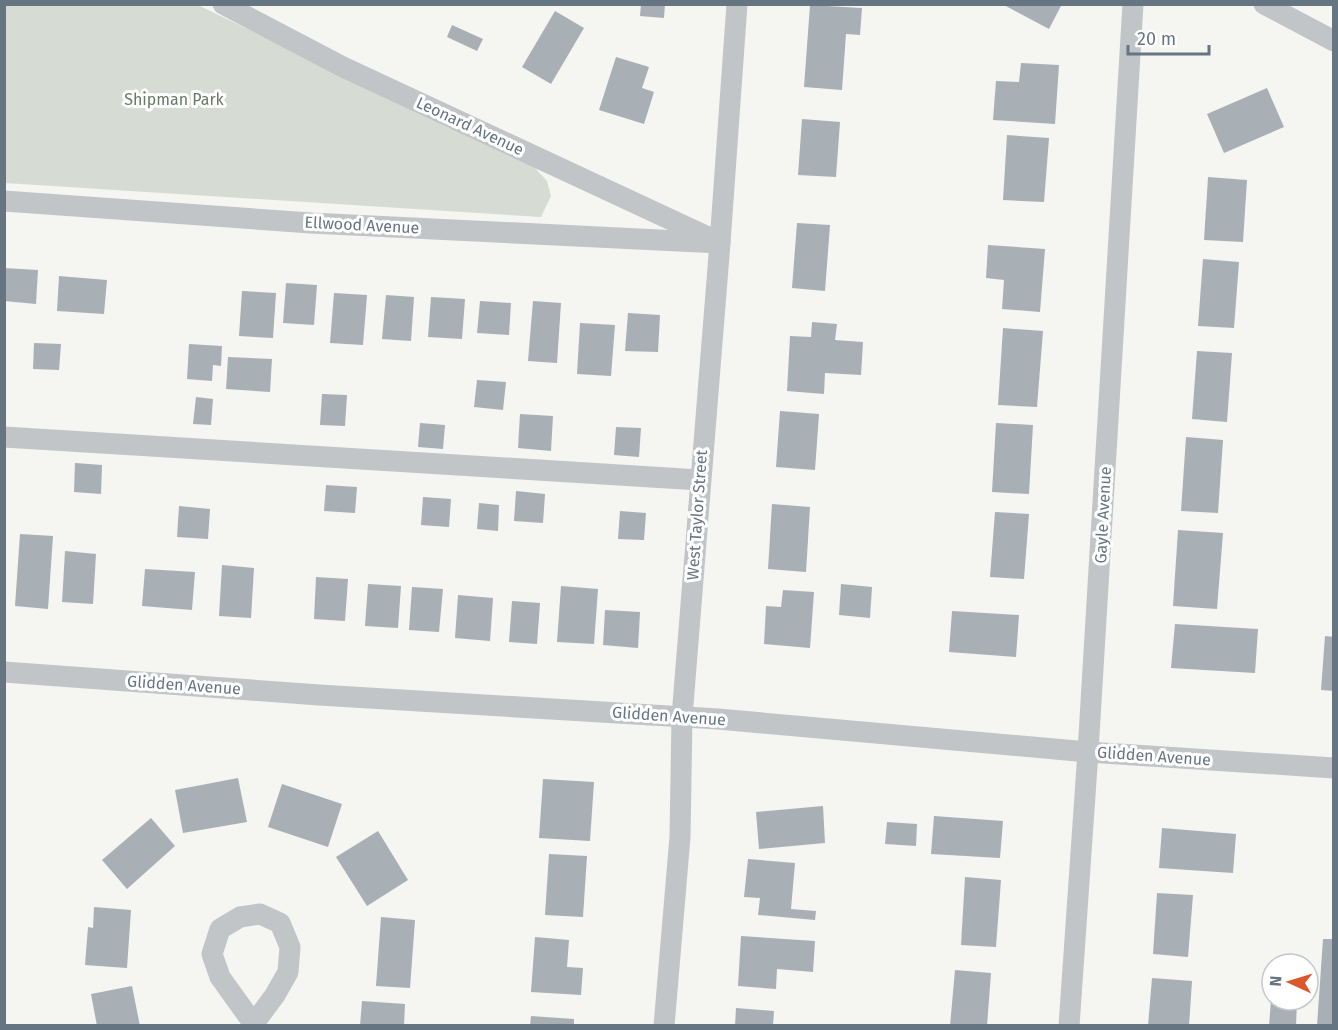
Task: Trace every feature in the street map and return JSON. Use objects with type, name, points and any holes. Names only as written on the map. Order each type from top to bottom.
[{"type":"street","name":"Leonard Avenue","points":[[224,4],[343,67],[720,243]]},
{"type":"street","name":"West Taylor Street","points":[[664,1026],[680,837],[682,717],[720,243],[736,4]]},
{"type":"street","name":"Gayle Avenue","points":[[1069,1026],[1089,752],[1133,4]]},
{"type":"street","points":[[1264,4],[1334,41]]},
{"type":"street","name":"Ellwood Avenue","points":[[4,201],[311,223],[720,243]]},
{"type":"street","points":[[4,437],[700,480]]},
{"type":"street","name":"Glidden Avenue","points":[[4,672],[319,695],[682,717],[1089,752],[1334,768]]},
{"type":"street","points":[[260,914],[280,923],[290,947],[288,972],[275,995],[252,1024],[220,977],[212,954],[220,929],[240,917],[260,914]]},
{"type":"green space","name":"Shipman Park","points":[[4,5],[198,5],[534,167],[547,181],[551,196],[541,217],[5,183]]},
{"type":"building","points":[[641,4],[665,4],[664,18],[640,16]]},
{"type":"building","points":[[1002,4],[1062,4],[1049,29]]},
{"type":"building","points":[[810,5],[862,8],[860,35],[846,34],[842,90],[804,87]]},
{"type":"building","points":[[555,11],[584,28],[551,84],[522,67]]},
{"type":"building","points":[[452,25],[483,39],[477,51],[447,37]]},
{"type":"building","points":[[616,57],[649,67],[642,88],[654,92],[644,124],[599,110]]},
{"type":"building","points":[[1021,63],[1059,65],[1055,124],[993,120],[996,81],[1019,82]]},
{"type":"building","points":[[1267,88],[1284,127],[1224,153],[1207,114]]},
{"type":"building","points":[[802,119],[840,122],[836,177],[798,175]]},
{"type":"building","points":[[1007,135],[1049,138],[1044,202],[1003,200]]},
{"type":"building","points":[[1208,177],[1247,180],[1243,242],[1204,240]]},
{"type":"building","points":[[797,223],[830,225],[825,291],[792,288]]},
{"type":"building","points":[[988,245],[1045,249],[1040,312],[1002,309],[1004,280],[986,278]]},
{"type":"building","points":[[1203,259],[1239,262],[1234,328],[1198,326]]},
{"type":"building","points":[[4,268],[38,270],[36,304],[4,301]]},
{"type":"building","points":[[59,276],[107,280],[104,314],[57,311]]},
{"type":"building","points":[[286,283],[317,285],[314,325],[283,323]]},
{"type":"building","points":[[242,291],[276,293],[273,338],[239,336]]},
{"type":"building","points":[[334,293],[367,295],[363,345],[330,343]]},
{"type":"building","points":[[386,295],[414,297],[411,341],[382,339]]},
{"type":"building","points":[[431,297],[465,299],[462,339],[428,337]]},
{"type":"building","points":[[480,301],[511,303],[509,335],[477,333]]},
{"type":"building","points":[[533,301],[561,303],[557,363],[528,361]]},
{"type":"building","points":[[628,313],[660,315],[658,352],[625,351]]},
{"type":"building","points":[[812,322],[837,324],[835,340],[863,342],[861,375],[825,373],[824,394],[787,391],[790,336],[811,337]]},
{"type":"building","points":[[580,323],[615,325],[611,376],[577,374]]},
{"type":"building","points":[[1003,328],[1043,331],[1037,407],[998,405]]},
{"type":"building","points":[[34,343],[61,344],[59,370],[33,369]]},
{"type":"building","points":[[189,344],[222,346],[221,366],[213,365],[212,381],[187,379]]},
{"type":"building","points":[[1197,351],[1232,353],[1227,422],[1192,419]]},
{"type":"building","points":[[228,357],[272,359],[270,392],[226,389]]},
{"type":"building","points":[[477,380],[506,382],[503,410],[474,407]]},
{"type":"building","points":[[322,394],[347,395],[345,426],[320,425]]},
{"type":"building","points":[[196,397],[213,399],[211,425],[193,424]]},
{"type":"building","points":[[780,411],[819,414],[815,470],[776,467]]},
{"type":"building","points":[[520,414],[553,416],[551,451],[518,448]]},
{"type":"building","points":[[420,423],[445,425],[443,449],[418,447]]},
{"type":"building","points":[[996,423],[1033,425],[1029,494],[992,492]]},
{"type":"building","points":[[616,427],[641,428],[639,457],[614,455]]},
{"type":"building","points":[[1186,437],[1223,440],[1218,513],[1181,511]]},
{"type":"building","points":[[75,463],[102,465],[101,494],[74,492]]},
{"type":"building","points":[[326,485],[357,487],[355,513],[324,511]]},
{"type":"building","points":[[516,491],[545,494],[543,523],[514,521]]},
{"type":"building","points":[[423,497],[451,499],[449,527],[421,525]]},
{"type":"building","points":[[479,503],[499,505],[498,531],[477,529]]},
{"type":"building","points":[[772,504],[810,507],[806,572],[768,569]]},
{"type":"building","points":[[179,506],[210,509],[208,539],[177,537]]},
{"type":"building","points":[[620,511],[646,513],[644,540],[618,539]]},
{"type":"building","points":[[995,512],[1029,514],[1024,579],[990,577]]},
{"type":"building","points":[[1178,530],[1223,533],[1217,609],[1173,606]]},
{"type":"building","points":[[20,534],[53,536],[48,609],[15,606]]},
{"type":"building","points":[[65,551],[96,554],[93,604],[62,602]]},
{"type":"building","points":[[222,565],[254,568],[251,618],[219,616]]},
{"type":"building","points":[[145,569],[195,572],[192,610],[142,606]]},
{"type":"building","points":[[316,577],[348,579],[345,621],[314,619]]},
{"type":"building","points":[[368,584],[401,586],[398,628],[365,626]]},
{"type":"building","points":[[841,584],[872,587],[870,618],[839,615]]},
{"type":"building","points":[[561,586],[598,589],[594,644],[557,642]]},
{"type":"building","points":[[412,587],[443,589],[439,632],[409,630]]},
{"type":"building","points":[[783,590],[814,592],[810,648],[764,644],[766,606],[781,607]]},
{"type":"building","points":[[458,595],[493,598],[490,641],[455,638]]},
{"type":"building","points":[[512,601],[540,603],[537,644],[509,642]]},
{"type":"building","points":[[605,610],[640,612],[638,648],[603,645]]},
{"type":"building","points":[[952,611],[1019,615],[1016,657],[949,652]]},
{"type":"building","points":[[1175,624],[1258,629],[1255,673],[1171,668]]},
{"type":"building","points":[[1325,636],[1334,637],[1334,691],[1321,690]]},
{"type":"building","points":[[238,778],[247,822],[183,833],[175,790]]},
{"type":"building","points":[[543,779],[594,782],[590,841],[539,838]]},
{"type":"building","points":[[282,784],[342,804],[328,847],[268,827]]},
{"type":"building","points":[[823,806],[825,843],[759,849],[756,812]]},
{"type":"building","points":[[934,816],[1003,821],[1000,858],[931,854]]},
{"type":"building","points":[[151,818],[175,846],[127,889],[102,860]]},
{"type":"building","points":[[887,822],[917,824],[916,846],[885,844]]},
{"type":"building","points":[[1162,828],[1236,834],[1233,873],[1159,868]]},
{"type":"building","points":[[378,831],[408,880],[367,906],[336,857]]},
{"type":"building","points":[[549,854],[587,856],[583,917],[545,915]]},
{"type":"building","points":[[748,859],[795,863],[791,909],[816,911],[815,920],[758,915],[760,898],[744,897]]},
{"type":"building","points":[[965,877],[1001,880],[996,947],[961,945]]},
{"type":"building","points":[[1157,893],[1193,895],[1188,957],[1153,954]]},
{"type":"building","points":[[94,907],[131,910],[127,968],[85,965],[88,927],[93,928]]},
{"type":"building","points":[[381,917],[415,920],[410,988],[376,986]]},
{"type":"building","points":[[741,936],[815,941],[813,972],[777,969],[776,989],[738,986]]},
{"type":"building","points":[[535,937],[569,940],[567,967],[583,968],[581,995],[531,992]]},
{"type":"building","points":[[1323,939],[1334,939],[1334,1026],[1317,1026],[1318,1012],[1320,1012]]},
{"type":"building","points":[[955,970],[991,973],[987,1026],[950,1026]]},
{"type":"building","points":[[1152,978],[1192,981],[1189,1026],[1148,1026]]},
{"type":"building","points":[[132,986],[140,1026],[97,1026],[91,994]]},
{"type":"building","points":[[362,1001],[405,1004],[404,1026],[360,1026]]},
{"type":"building","points":[[736,1008],[774,1011],[773,1026],[735,1026]]},
{"type":"building","points":[[1270,1012],[1297,1012],[1296,1026],[1269,1026]]},
{"type":"building","points":[[531,1016],[574,1019],[574,1026],[530,1026]]}]
